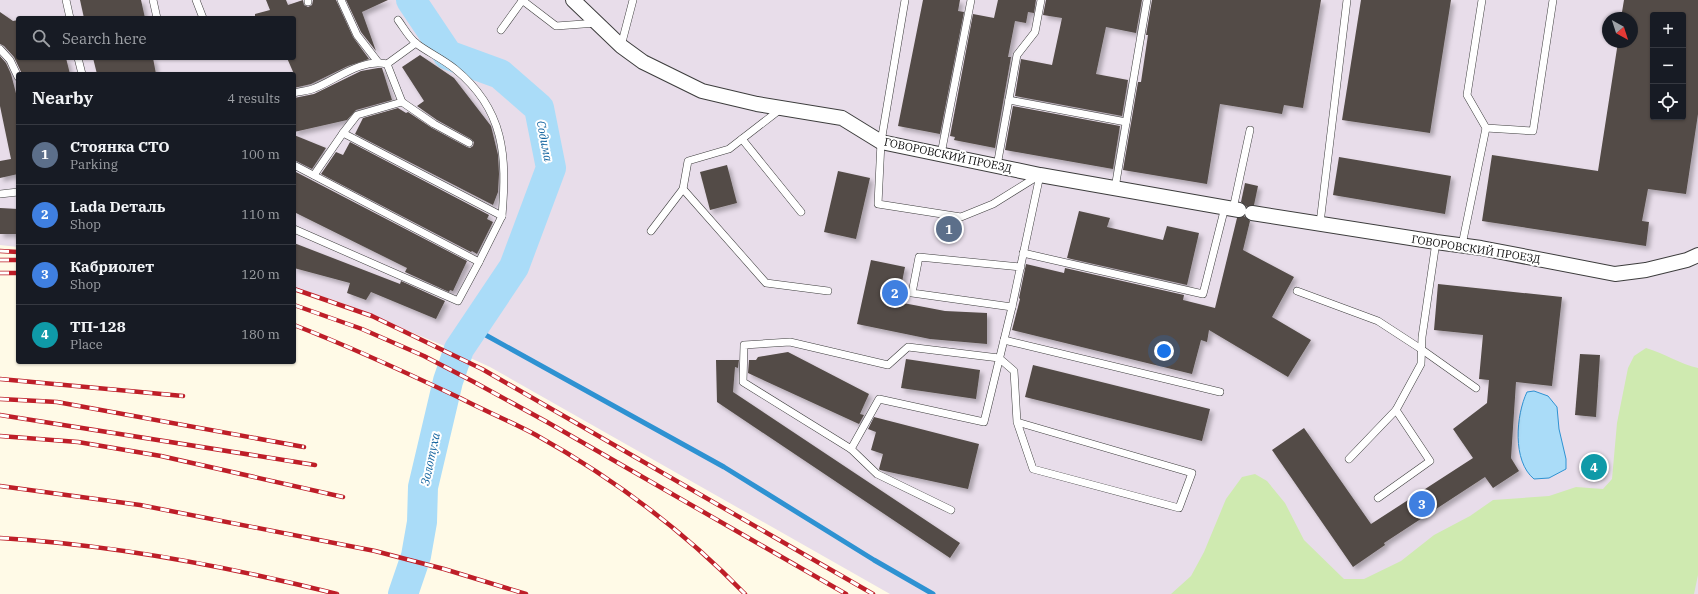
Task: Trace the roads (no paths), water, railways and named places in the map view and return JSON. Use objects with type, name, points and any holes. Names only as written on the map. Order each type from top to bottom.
[{"type":"street","name":"ГОВОРОВСКИЙ ПРОЕЗД","points":[[573,0],[621,46],[643,62],[702,91],[782,108],[842,118],[881,142],[1040,175],[1237,210],[1462,245],[1615,274],[1646,270],[1687,260],[1698,255]]},
{"type":"lane","points":[[66,0],[70,16]]},
{"type":"lane","points":[[153,0],[157,16]]},
{"type":"lane","points":[[196,0],[202,16]]},
{"type":"lane","points":[[341,0],[357,35],[378,62]]},
{"type":"lane","points":[[621,46],[633,0]]},
{"type":"lane","points":[[905,0],[881,142],[878,204],[961,217],[993,204],[1040,175]]},
{"type":"lane","points":[[941,154],[971,0]]},
{"type":"lane","points":[[997,166],[1017,55],[1035,32],[1041,0]]},
{"type":"lane","points":[[1115,188],[1146,0]]},
{"type":"lane","points":[[1320,223],[1347,0]]},
{"type":"lane","points":[[1462,245],[1486,128],[1467,95],[1482,0]]},
{"type":"lane","points":[[1486,128],[1533,131],[1553,0]]},
{"type":"lane","points":[[501,30],[522,1],[556,26],[597,23]]},
{"type":"lane","points":[[296,230],[458,301],[502,216],[504,175],[503,152],[500,136],[486,104],[467,79],[436,55],[416,43],[398,20]]},
{"type":"lane","points":[[296,93],[314,89],[345,72],[378,62],[387,64],[416,43]]},
{"type":"lane","points":[[0,49],[10,60],[16,72]]},
{"type":"lane","points":[[78,60],[82,72]]},
{"type":"lane","points":[[387,64],[402,102],[434,124],[469,143]]},
{"type":"lane","points":[[1009,100],[1126,122]]},
{"type":"lane","points":[[314,175],[357,115],[402,102]]},
{"type":"lane","points":[[651,231],[683,189],[688,161],[729,149],[782,108]]},
{"type":"lane","points":[[1023,253],[1203,294],[1237,210],[1250,130]]},
{"type":"lane","points":[[343,133],[502,216]]},
{"type":"lane","points":[[742,139],[801,212]]},
{"type":"lane","points":[[296,166],[479,262]]},
{"type":"lane","points":[[852,450],[879,399],[984,422],[1012,307],[1040,175]]},
{"type":"lane","points":[[683,189],[766,283],[828,291]]},
{"type":"lane","points":[[0,194],[16,192]]},
{"type":"lane","points":[[1349,459],[1396,410],[1421,364],[1422,337],[1436,242]]},
{"type":"lane","points":[[1012,307],[912,293],[919,257],[1020,266]]},
{"type":"lane","points":[[1297,291],[1378,321],[1476,388]]},
{"type":"lane","points":[[1004,340],[1220,392]]},
{"type":"lane","points":[[951,510],[877,474],[852,450],[743,382],[744,345],[790,342],[888,364],[908,347],[999,358],[1014,371],[1017,422],[1033,469],[1179,508],[1192,473],[1017,422]]},
{"type":"lane","points":[[1378,498],[1430,461],[1396,410]]},
{"type":"water","points":[[1534,391],[1548,396],[1557,407],[1559,429],[1566,459],[1566,469],[1549,478],[1534,479],[1527,471],[1519,450],[1518,437],[1520,413],[1527,392]]},
{"type":"waterway","name":"Содима","points":[[403,594],[416,556],[422,522],[423,487],[448,381],[459,349],[514,267],[551,168],[539,108],[500,74],[448,55],[411,0]]},
{"type":"waterway","points":[[473,328],[724,467],[874,560],[933,594]]},
{"type":"railway","points":[[0,251],[16,252]]},
{"type":"railway","points":[[0,260],[16,260]]},
{"type":"railway","points":[[0,273],[16,273]]},
{"type":"railway","points":[[296,290],[372,316],[482,369],[873,594]]},
{"type":"railway","points":[[296,306],[362,329],[424,356],[474,382],[547,422],[846,594]]},
{"type":"railway","points":[[296,326],[357,351],[439,388],[527,430],[565,452],[593,469],[672,527],[722,571],[745,594]]},
{"type":"railway","points":[[0,379],[183,396]]},
{"type":"railway","points":[[0,399],[57,402],[304,447]]},
{"type":"railway","points":[[0,415],[315,465]]},
{"type":"railway","points":[[0,436],[78,442],[161,456],[343,497]]},
{"type":"railway","points":[[0,486],[140,505],[375,551],[444,569],[526,594]]},
{"type":"railway","points":[[0,538],[43,541],[128,551],[254,574],[337,594]]},
{"type":"place","name":"Стоянка СТО","points":[[949,229]]},
{"type":"place","name":"Lada Dеталь","points":[[895,293]]},
{"type":"place","name":"ТП-128","points":[[1594,467]]},
{"type":"place","name":"Кабриолет","points":[[1422,504]]},
{"type":"water label","name":"Золотуха","points":[[430,459]]}]
